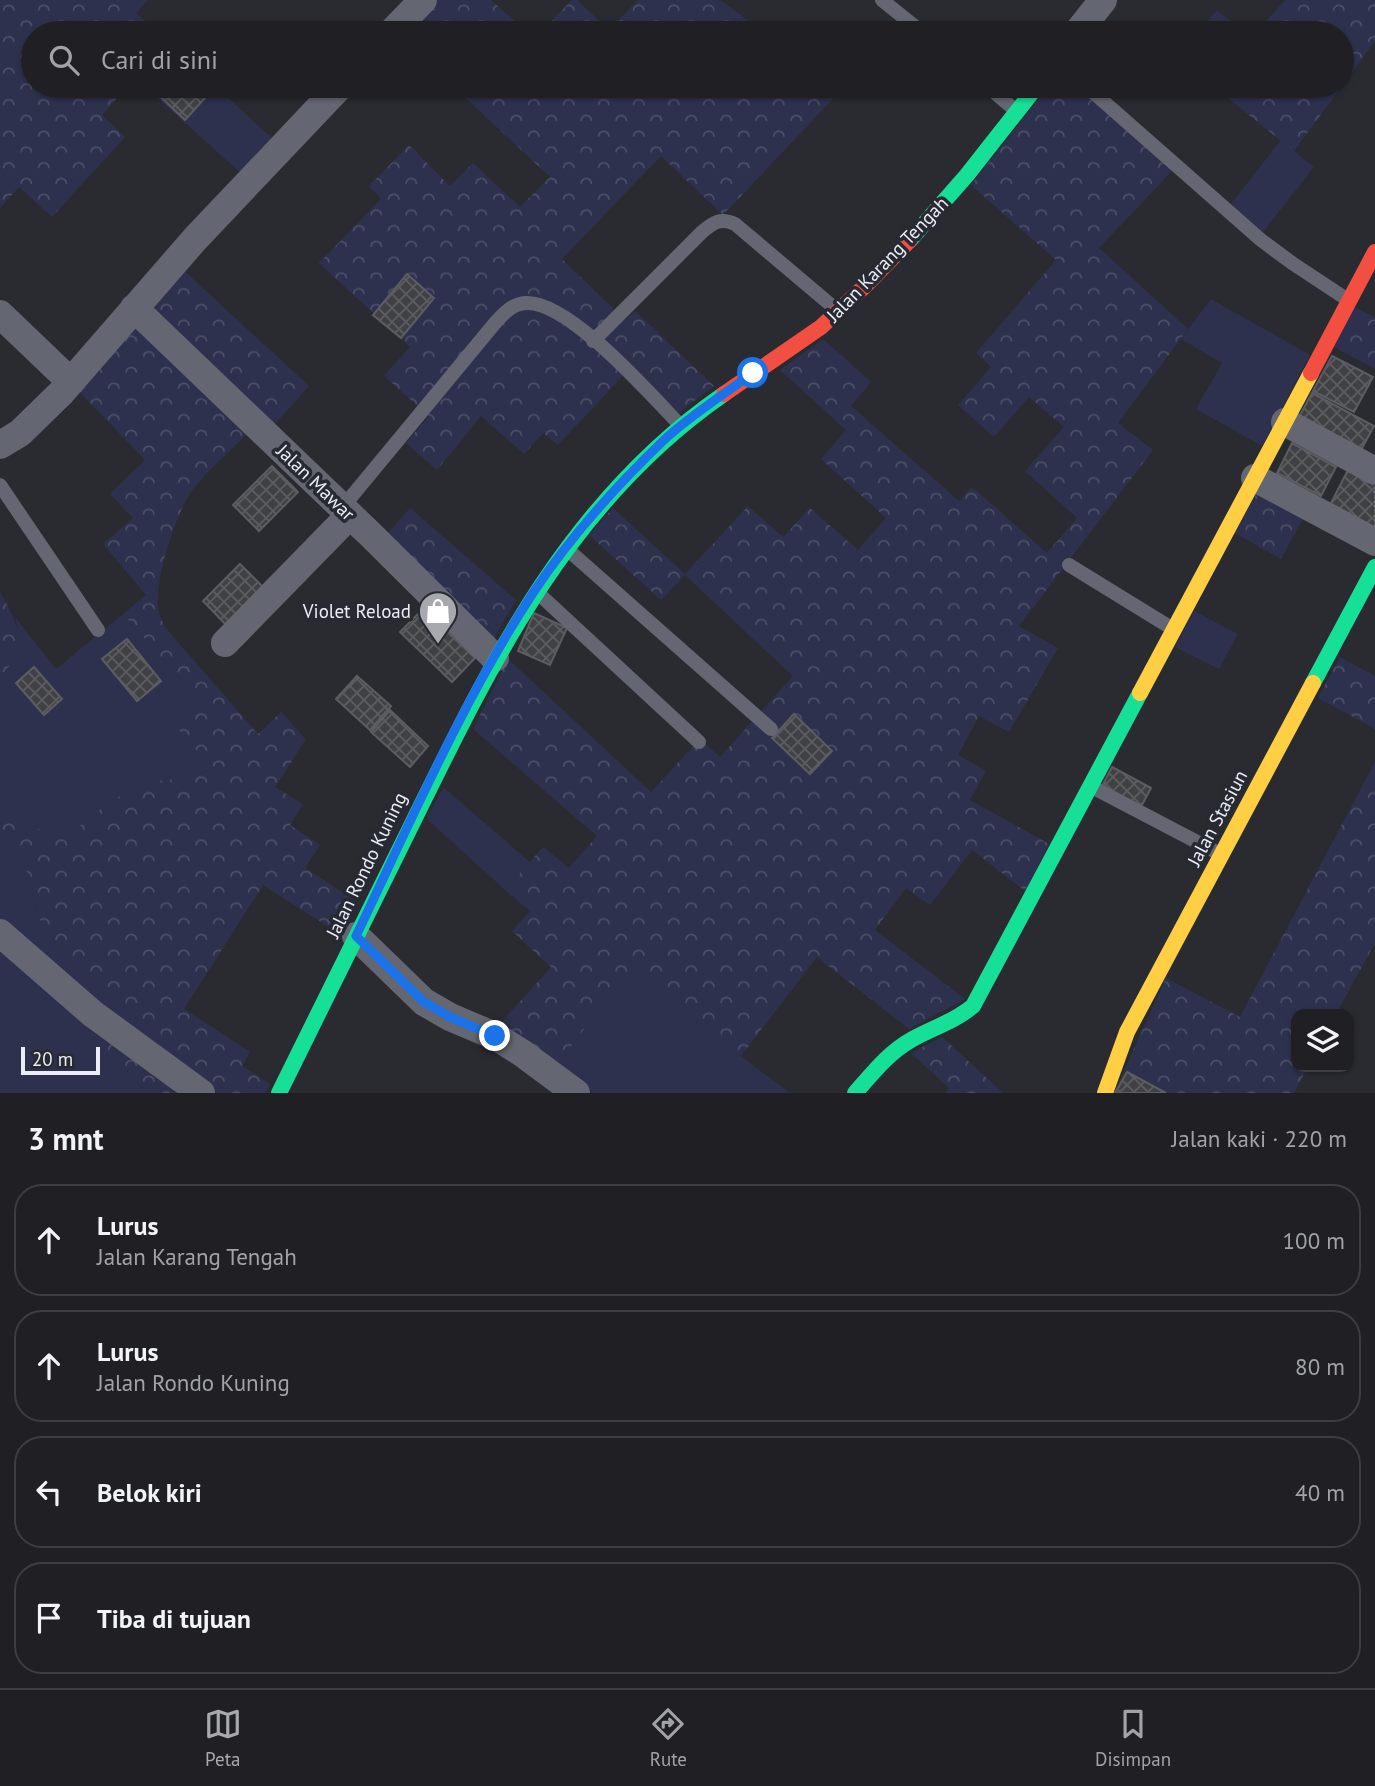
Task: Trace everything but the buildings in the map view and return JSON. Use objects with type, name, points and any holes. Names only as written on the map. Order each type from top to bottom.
[{"type":"street","points":[[403,21],[423,0]]},
{"type":"street","points":[[1086,21],[1103,0]]},
{"type":"street","points":[[0,445],[20,433],[71,382],[246,183],[328,98]]},
{"type":"street","name":"Jalan Karang Tengah","points":[[495,658],[535,590],[566,548],[627,478],[681,426],[753,373],[814,334],[839,312],[915,233],[1027,98]]},
{"type":"street","points":[[855,1093],[900,1047],[945,1026],[973,1006],[1375,252]]},
{"type":"street","name":"Jalan Mawar","points":[[134,308],[495,658]]},
{"type":"street","points":[[0,314],[71,382]]},
{"type":"street","points":[[1285,422],[1375,471]]},
{"type":"street","points":[[1255,478],[1375,542]]},
{"type":"street","points":[[225,643],[346,512]]},
{"type":"street","name":"Jalan Stasiun","points":[[1105,1093],[1126,1032],[1375,567]]},
{"type":"street","name":"Jalan Rondo Kuning","points":[[279,1093],[426,789],[495,658]]},
{"type":"street","points":[[0,933],[93,1014],[201,1093]]},
{"type":"street","points":[[356,936],[424,1002],[450,1017],[495,1036],[576,1093]]},
{"type":"lane","points":[[882,0],[908,21]]},
{"type":"lane","points":[[1001,98],[1017,111]]},
{"type":"lane","points":[[1100,98],[1261,240],[1349,301]]},
{"type":"lane","points":[[593,341],[702,232],[721,220],[734,224],[839,312]]},
{"type":"lane","points":[[346,512],[506,311],[516,305],[542,305],[574,323],[626,370],[681,426]]},
{"type":"lane","points":[[0,485],[97,630]]},
{"type":"lane","points":[[566,548],[771,729]]},
{"type":"lane","points":[[1069,565],[1175,630]]},
{"type":"lane","points":[[535,590],[699,742]]},
{"type":"lane","points":[[1091,787],[1222,855]]},
{"type":"green space","points":[[0,0],[148,0],[136,13],[145,21],[21,21],[21,98],[117,98],[102,115],[125,137],[52,217],[19,187],[0,208]]},
{"type":"green space","points":[[437,0],[491,0],[515,21],[416,21]]},
{"type":"green space","points":[[572,0],[577,0],[599,21],[552,21]]},
{"type":"green space","points":[[638,0],[720,0],[749,21],[618,21]]},
{"type":"green space","points":[[1285,0],[1375,0],[1375,41],[1354,70],[1354,21],[1267,21]]},
{"type":"green space","points":[[1217,10],[1230,21],[1208,21]]},
{"type":"green space","points":[[157,98],[228,98],[273,139],[242,174]]},
{"type":"green space","points":[[466,98],[834,98],[723,215],[661,156],[562,259],[625,320],[635,311],[714,386],[678,413],[630,368],[558,445],[543,433],[524,454],[481,416],[437,470],[406,443],[429,416],[384,376],[410,347],[319,263],[381,199],[369,186],[409,145],[450,186],[473,163],[520,207],[550,177]]},
{"type":"green space","points":[[1040,98],[1090,98],[1173,170],[1099,248],[1188,329],[1118,423],[1153,450],[1019,626],[1058,648],[1009,732],[979,716],[958,755],[986,771],[970,800],[1049,844],[1025,891],[972,850],[930,905],[906,888],[875,930],[965,999],[909,1029],[817,957],[741,1056],[628,971],[557,1065],[499,1025],[551,967],[512,931],[530,911],[505,890],[543,847],[569,868],[597,836],[473,729],[508,659],[651,792],[700,739],[720,757],[793,676],[685,575],[661,600],[589,535],[613,508],[685,574],[748,506],[783,537],[810,508],[858,550],[886,518],[821,459],[846,430],[780,370],[823,339],[871,382],[851,406],[959,501],[972,487],[1047,553],[1077,518],[1025,471],[1064,427],[1029,397],[994,437],[958,405],[991,367],[976,353],[1056,260],[971,185]]},
{"type":"green space","points":[[1228,98],[1249,98],[1240,108]]},
{"type":"green space","points":[[1249,98],[1333,98],[1294,151],[1240,108]]},
{"type":"green space","points":[[1281,140],[1314,167],[1263,232],[1230,205]]},
{"type":"green space","points":[[181,268],[309,386],[270,429],[144,308]]},
{"type":"green space","points":[[1211,299],[1310,355],[1262,446],[1196,409],[1222,363],[1181,339]]},
{"type":"green space","points":[[1355,307],[1375,318],[1375,369],[1334,347]]},
{"type":"green space","points":[[137,321],[250,431],[206,474],[186,500],[162,568],[158,601],[160,617],[171,634],[258,734],[281,712],[306,739],[275,787],[303,804],[290,825],[320,845],[305,868],[359,903],[343,936],[263,885],[184,1009],[250,1052],[242,1066],[270,1084],[265,1093],[153,1093],[95,1044],[126,1010],[56,944],[41,920],[24,866],[0,845],[0,806],[34,827],[64,839],[131,789],[152,782],[193,776],[212,768],[179,730],[205,707],[123,614],[146,595],[103,544],[133,518],[110,494],[145,460],[77,389]]},
{"type":"green space","points":[[1258,490],[1305,515],[1281,559],[1235,533]]},
{"type":"green space","points":[[410,508],[516,600],[492,641],[384,538]]},
{"type":"green space","points":[[0,591],[16,624],[19,644],[10,665],[0,677]]},
{"type":"green space","points":[[1194,611],[1238,634],[1219,669],[1175,647]]},
{"type":"green space","points":[[123,614],[205,707],[212,768],[194,776],[133,788],[64,839],[34,827],[0,806],[0,677],[14,657],[18,642],[15,617],[56,669]]},
{"type":"green space","points":[[1340,657],[1375,676],[1375,729],[1318,698]]},
{"type":"green space","points":[[1375,762],[1375,943],[1339,1009],[1291,1009],[1291,1072],[1305,1072],[1294,1093],[1114,1093],[1166,978],[1240,1017]]},
{"type":"green space","points":[[443,787],[530,862],[505,890],[427,819]]},
{"type":"green space","points":[[0,845],[24,866],[41,920],[56,944],[126,1010],[96,1044],[153,1093],[0,1093]]},
{"type":"green space","points":[[628,971],[790,1093],[592,1093],[557,1065]]},
{"type":"green space","points":[[942,1037],[1002,1092],[945,1093],[949,1088],[911,1053]]},
{"type":"traffic: fast","points":[[910,240],[967,175],[1028,98]]},
{"type":"traffic: fast","points":[[279,1093],[443,761],[506,643],[540,587],[579,533],[621,483],[669,436],[724,394]]},
{"type":"traffic: fast","points":[[1313,683],[1375,567]]},
{"type":"traffic: fast","points":[[855,1093],[881,1064],[903,1045],[973,1006],[1140,693]]},
{"type":"traffic: slow","points":[[1140,693],[1311,373]]},
{"type":"traffic: slow","points":[[1105,1093],[1127,1032],[1313,683]]},
{"type":"traffic: jam","points":[[724,394],[821,327],[910,240]]},
{"type":"traffic: jam","points":[[1311,373],[1375,252]]},
{"type":"place","name":"Violet Reload","points":[[438,645]]},
{"type":"route","points":[[495,1036],[450,1017],[424,1002],[356,936],[426,789],[512,626],[535,590],[566,548],[636,468],[681,426],[753,373]]}]
